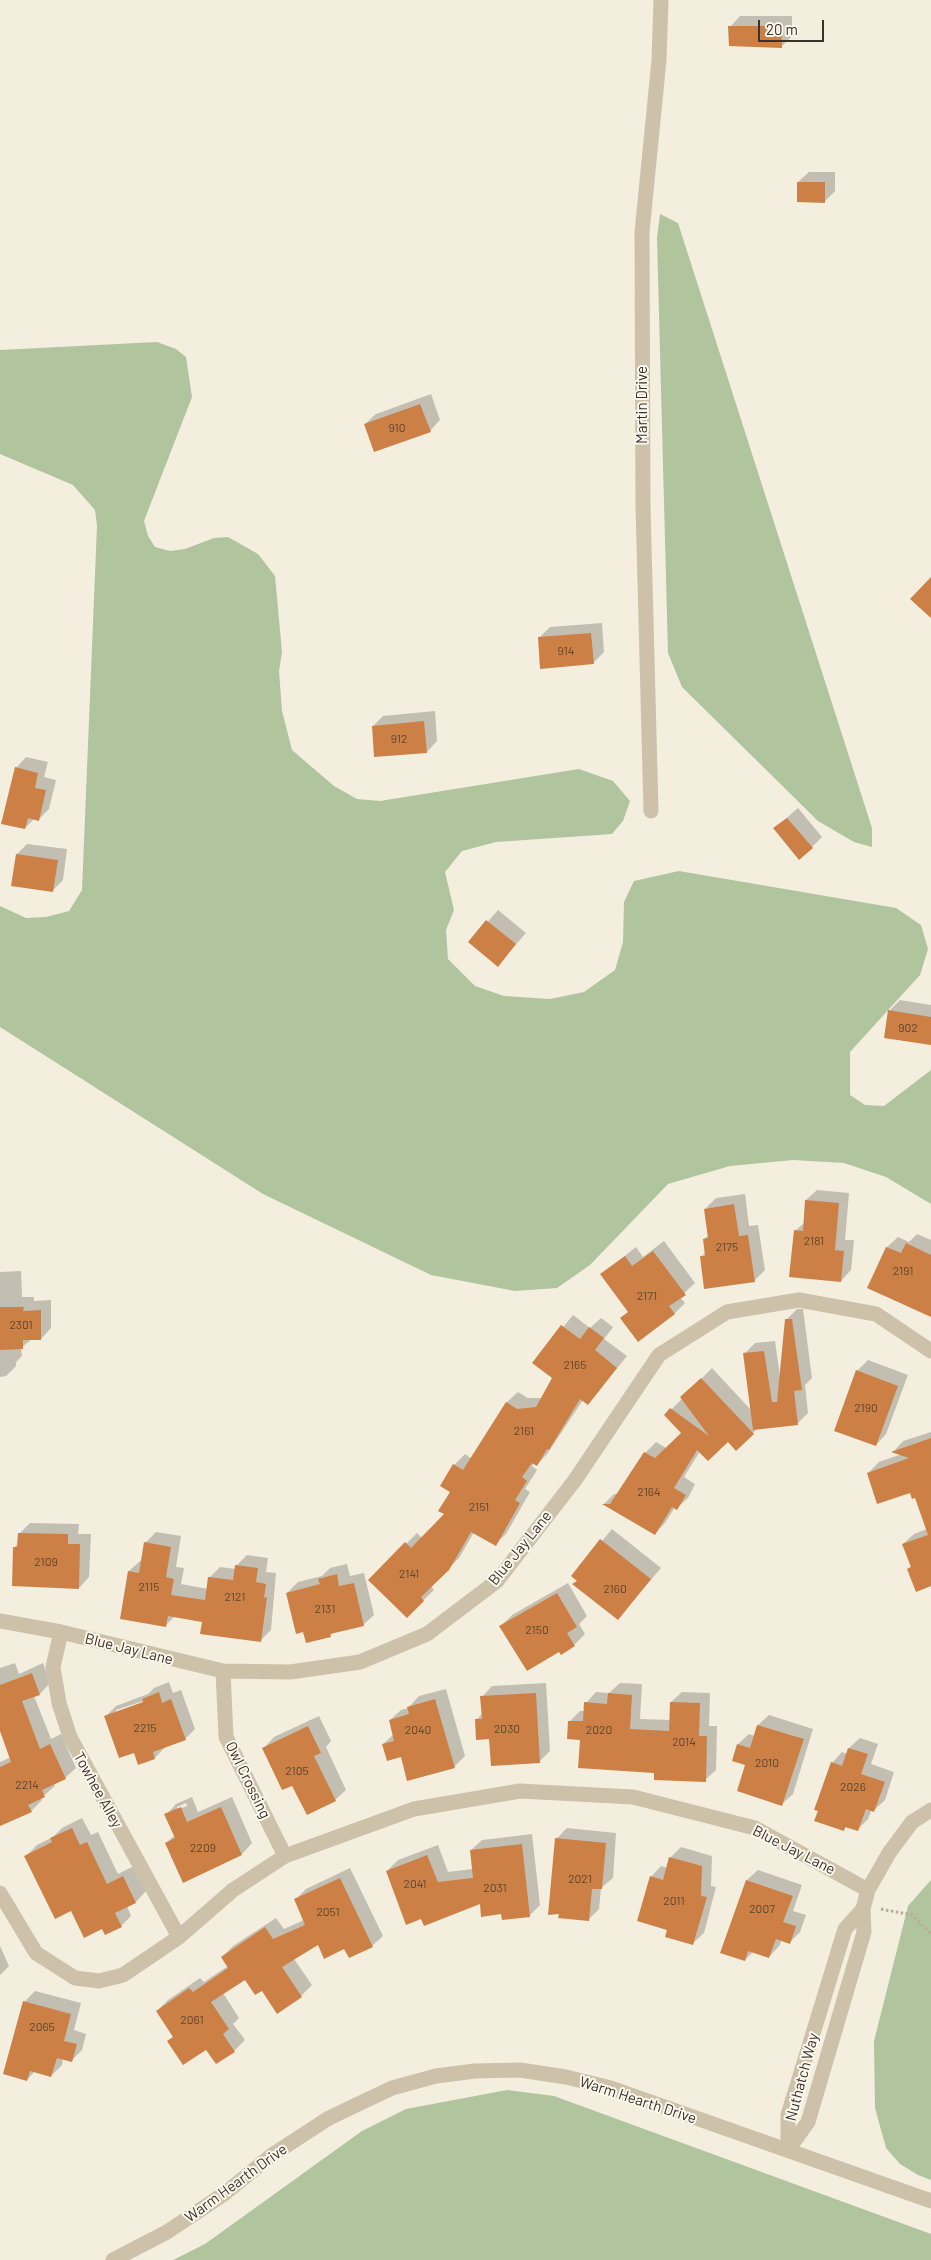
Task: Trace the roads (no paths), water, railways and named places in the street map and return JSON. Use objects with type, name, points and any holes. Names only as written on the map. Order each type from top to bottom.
[{"type":"street","name":"Martin Drive","points":[[650,811],[643,506],[642,232],[659,60],[661,0]]},
{"type":"street","name":"Blue Jay Lane","points":[[0,1621],[61,1632],[223,1671],[290,1672],[360,1662],[426,1634],[496,1581],[575,1480],[659,1355],[727,1312],[799,1300],[876,1314],[931,1351]]},
{"type":"street","name":"Towhee Alley","points":[[61,1632],[53,1667],[59,1702],[70,1737],[179,1937]]},
{"type":"street","name":"Owl Crossing","points":[[223,1671],[226,1737],[285,1856]]},
{"type":"street","name":"Blue Jay Lane","points":[[0,1893],[36,1953],[75,1978],[99,1981],[123,1975],[179,1937],[233,1890],[285,1856],[414,1809],[520,1791],[633,1797],[755,1828],[868,1890]]},
{"type":"street","name":"Nuthatch Way","points":[[788,2150],[808,2122],[864,1932],[863,1909],[868,1890],[889,1853],[912,1822],[931,1810]]},
{"type":"street","name":"Nuthatch Way","points":[[788,2150],[788,2115],[844,1928],[863,1909]]},
{"type":"street","name":"Warm Hearth Drive","points":[[113,2260],[167,2232],[224,2194],[272,2156],[329,2118],[392,2088],[436,2076],[475,2071],[520,2070],[611,2088],[931,2201]]}]
